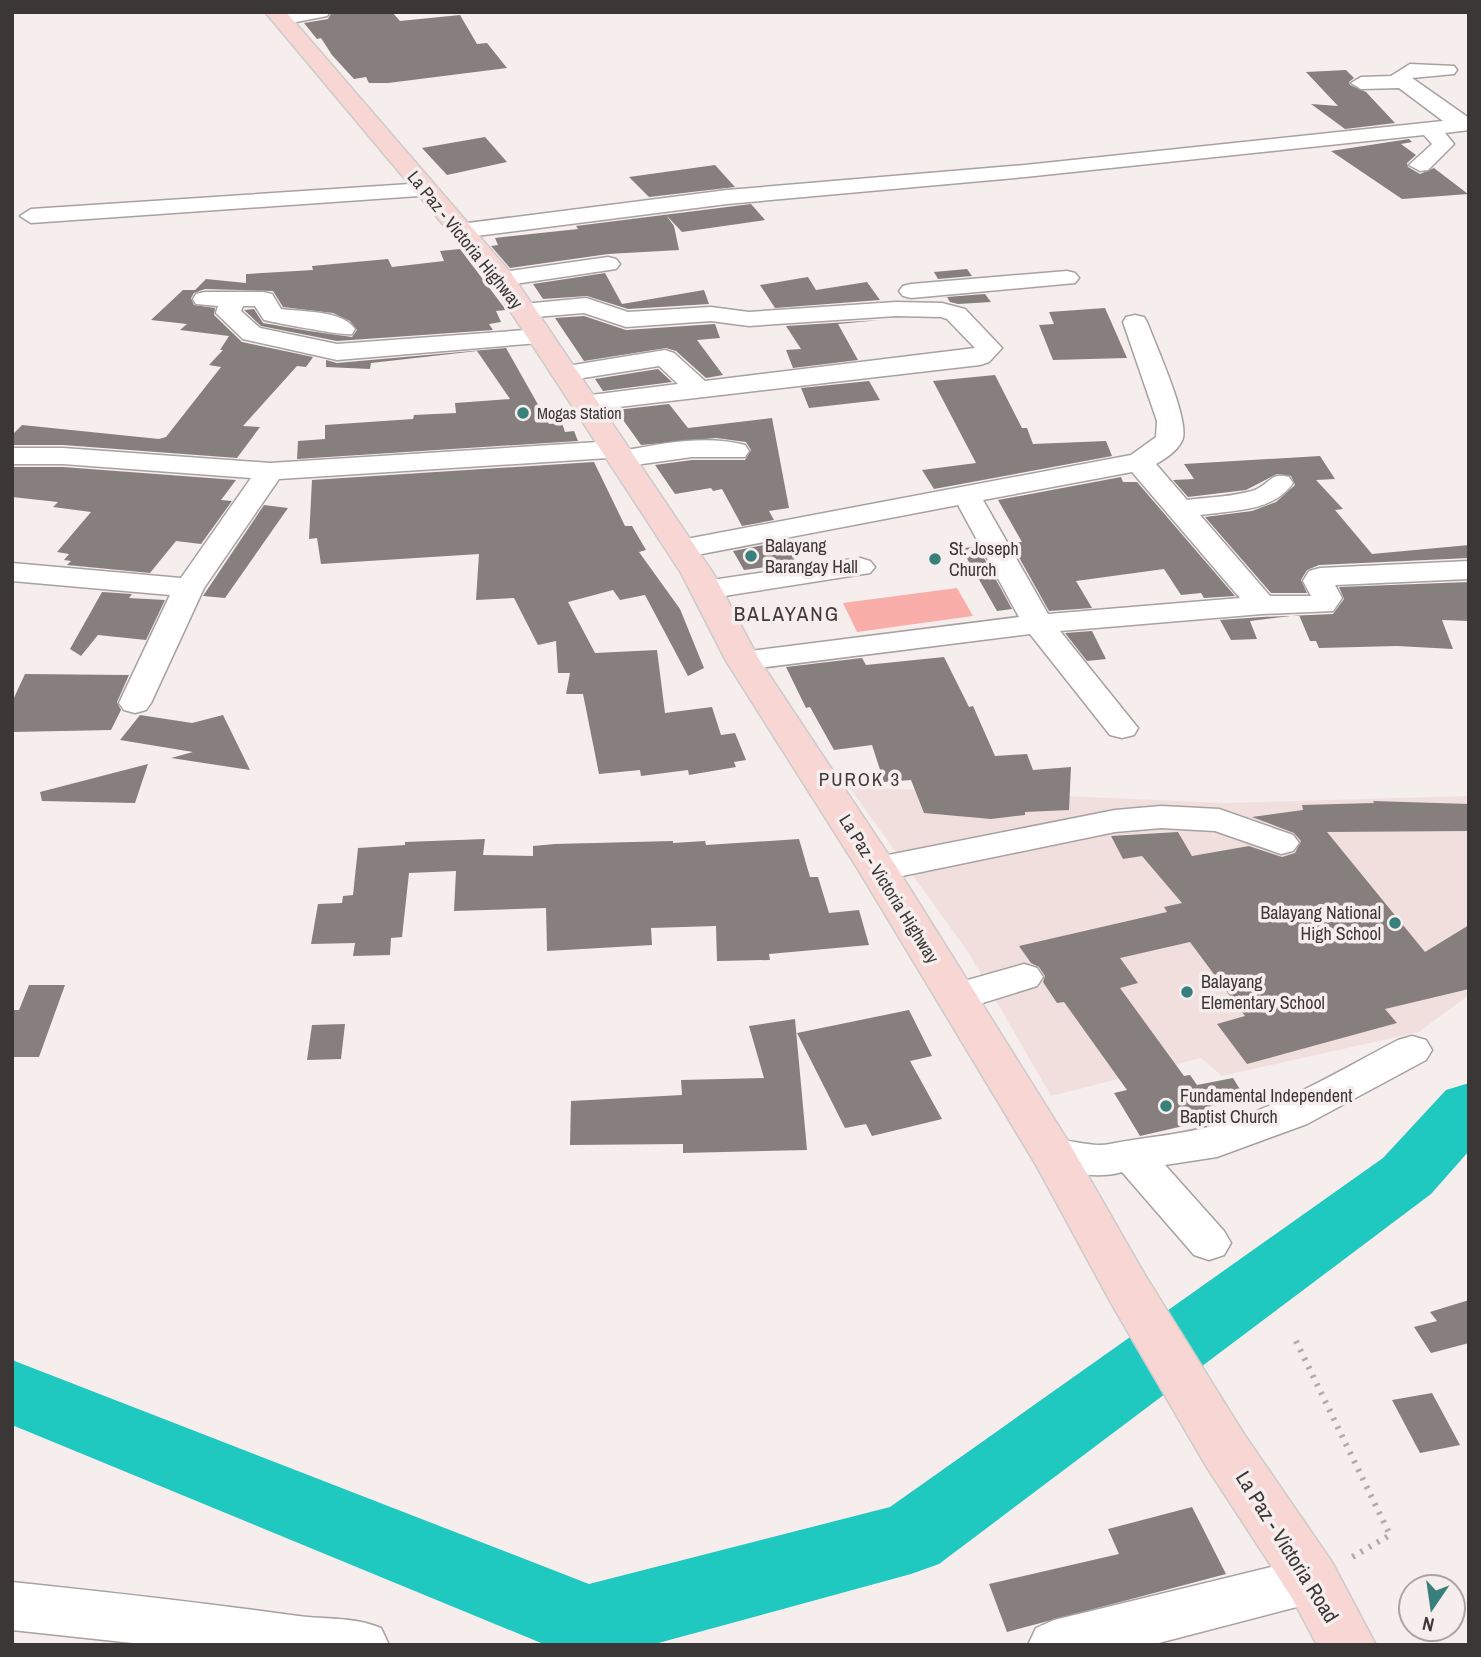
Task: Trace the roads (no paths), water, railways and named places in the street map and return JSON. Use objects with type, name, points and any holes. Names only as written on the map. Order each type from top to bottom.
[{"type":"main road","name":"La Paz - Victoria Highway","points":[[278,16],[502,279],[681,549],[743,661],[878,869],[1052,1153],[1128,1289],[1225,1450]]},
{"type":"main road","name":"La Paz - Victoria Road","points":[[1225,1450],[1312,1580],[1348,1645]]},
{"type":"street","points":[[278,16],[321,12]]},
{"type":"street","points":[[1447,70],[1410,70],[1401,76],[1404,82],[1465,124]]},
{"type":"street","points":[[1361,83],[1404,82]]},
{"type":"street","points":[[460,231],[620,218],[727,197],[1025,171],[1465,124]]},
{"type":"street","points":[[1420,165],[1444,144],[1429,128]]},
{"type":"street","points":[[1213,130],[1227,133],[1275,133],[1291,143]]},
{"type":"street","points":[[31,216],[425,190]]},
{"type":"street","points":[[502,279],[608,264]]},
{"type":"street","points":[[879,310],[856,293],[1067,278]]},
{"type":"street","points":[[911,291],[929,309]]},
{"type":"street","points":[[205,299],[263,299],[274,315],[331,323],[343,329]]},
{"type":"street","points":[[233,299],[228,313],[252,334],[337,352],[531,323],[586,305],[626,320],[711,314],[750,319],[929,309],[956,314],[989,348],[979,357],[584,403]]},
{"type":"street","points":[[681,549],[1139,462],[1157,452],[1169,439],[1170,421],[1135,322]]},
{"type":"street","points":[[564,373],[660,358],[670,360],[699,390]]},
{"type":"street","points":[[12,456],[64,456],[271,471],[719,448],[735,452]]},
{"type":"street","points":[[1139,462],[1262,605]]},
{"type":"street","points":[[135,703],[189,588],[271,471]]},
{"type":"street","points":[[1180,510],[1258,498],[1269,494],[1279,483]]},
{"type":"street","points":[[967,496],[1038,624],[1122,728]]},
{"type":"street","points":[[705,590],[860,567]]},
{"type":"street","points":[[743,661],[1038,624],[1262,605],[1322,605],[1327,598],[1318,581],[1320,577],[1469,570]]},
{"type":"street","points":[[12,572],[189,588]]},
{"type":"street","points":[[878,869],[1115,821],[1161,817],[1219,820],[1281,843]]},
{"type":"street","points":[[957,997],[1024,977]]},
{"type":"street","points":[[1052,1153],[1107,1161],[1131,1154],[1217,1141],[1293,1113],[1412,1050]]},
{"type":"street","points":[[1131,1154],[1209,1243]]},
{"type":"street","points":[[1055,1645],[1135,1635],[1312,1580]]},
{"type":"street","points":[[12,1605],[183,1623],[299,1641],[363,1645]]},
{"type":"waterway","points":[[12,1392],[589,1623],[911,1538],[1407,1176],[1469,1107]]},
{"type":"place","name":"Mogas Station","points":[[523,413]]},
{"type":"place","name":"Balayang Barangay Hall","points":[[751,556]]},
{"type":"place","name":"St. Joseph Church","points":[[935,559]]},
{"type":"place","name":"Balayang National High School","points":[[1395,923]]},
{"type":"place","name":"Balayang Elementary School","points":[[1187,992]]},
{"type":"place","name":"Fundamental Independent Baptist Church","points":[[1166,1106]]},
{"type":"district","name":"BALAYANG","points":[[787,614]]},
{"type":"district","name":"PUROK 3","points":[[860,779]]}]
